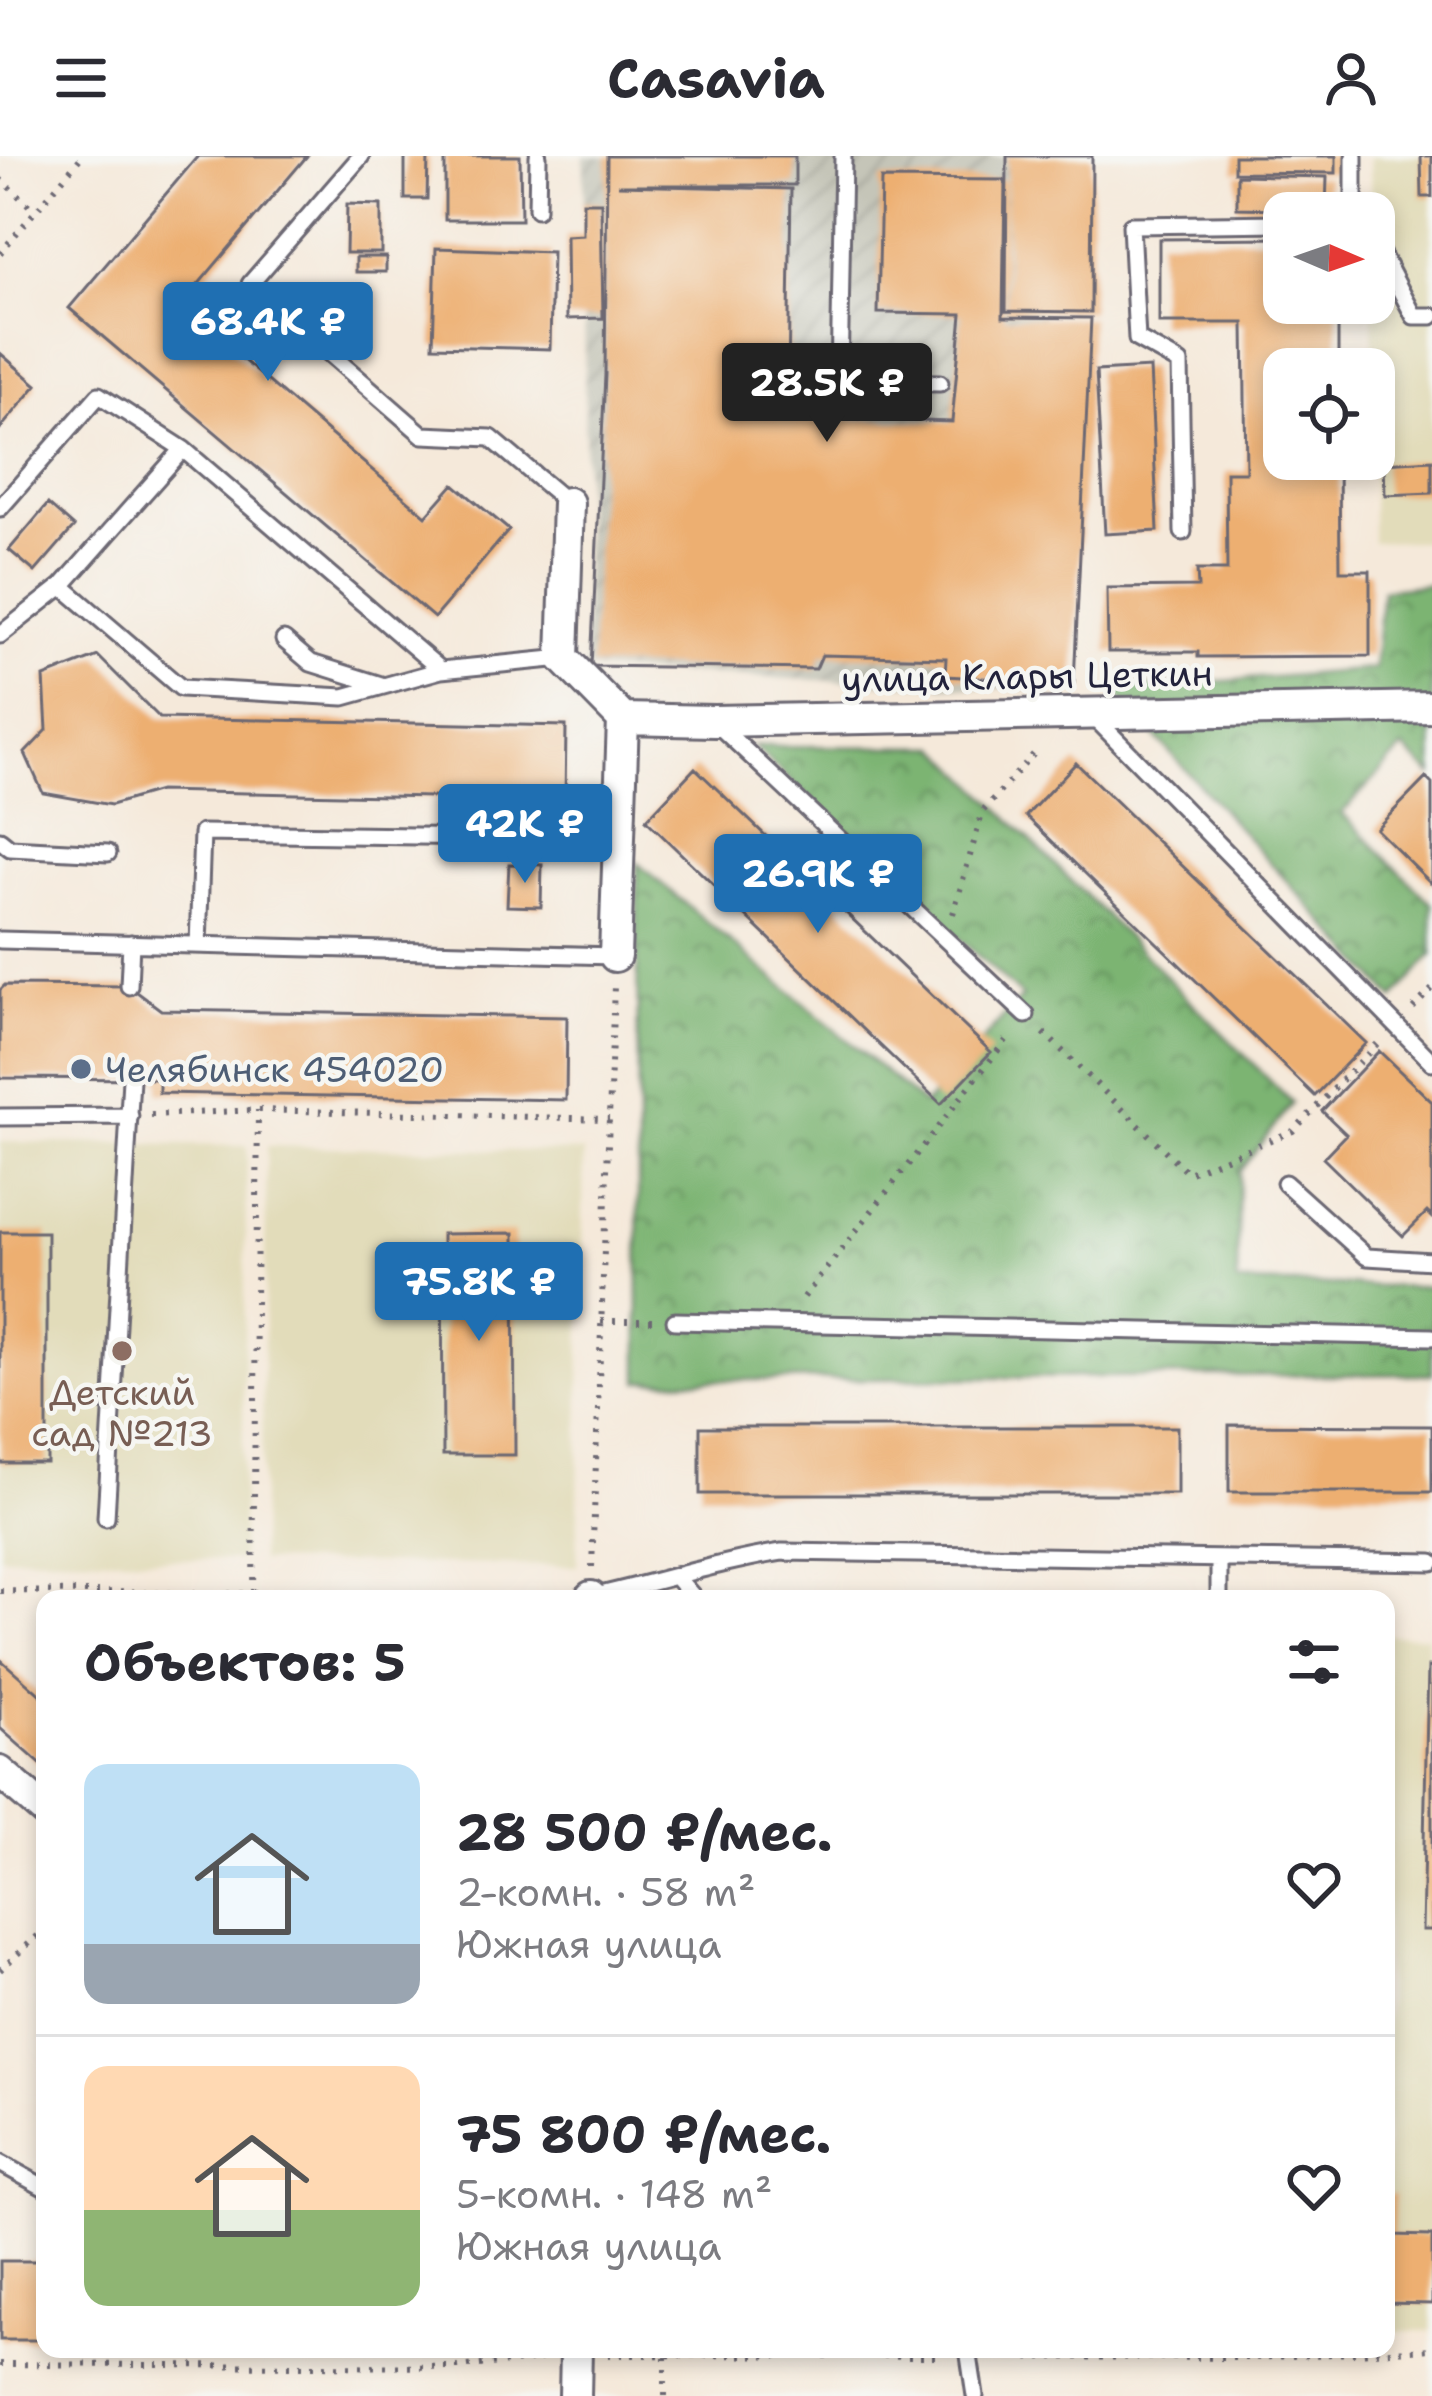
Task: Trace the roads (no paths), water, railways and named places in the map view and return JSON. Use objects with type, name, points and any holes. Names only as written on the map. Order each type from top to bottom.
[{"type":"street","points":[[568,503],[563,658],[623,718],[616,956]]},
{"type":"street","name":"улица Клары Цеткин","points":[[623,718],[1426,714]]},
{"type":"street","points":[[0,1772],[36,1803]]},
{"type":"street","points":[[575,2396],[576,2358]]},
{"type":"lane","points":[[361,156],[250,284],[423,435],[490,438],[568,503]]},
{"type":"lane","points":[[536,209],[538,156]]},
{"type":"lane","points":[[843,156],[839,382],[940,383]]},
{"type":"lane","points":[[1354,156],[1354,192]]},
{"type":"lane","points":[[1183,532],[1180,363],[1137,339],[1131,225],[1263,223]]},
{"type":"lane","points":[[1395,280],[1414,316],[1432,316]]},
{"type":"lane","points":[[0,508],[99,395],[183,449],[441,670]]},
{"type":"lane","points":[[0,634],[62,586],[183,449]]},
{"type":"lane","points":[[62,586],[181,688],[344,697],[441,670],[563,658]]},
{"type":"lane","points":[[284,640],[311,663],[384,686]]},
{"type":"lane","points":[[1080,714],[1432,1062]]},
{"type":"lane","points":[[714,721],[1026,1015]]},
{"type":"lane","points":[[198,945],[202,833],[620,839]]},
{"type":"lane","points":[[0,840],[10,848],[108,853]]},
{"type":"lane","points":[[0,940],[616,956]]},
{"type":"lane","points":[[129,986],[130,944]]},
{"type":"lane","points":[[106,1518],[131,1078]]},
{"type":"lane","points":[[0,1117],[130,1116]]},
{"type":"lane","points":[[1286,1183],[1367,1257],[1432,1261]]},
{"type":"lane","points":[[675,1321],[1432,1337]]},
{"type":"lane","points":[[625,1590],[728,1560],[782,1552],[1432,1562]]},
{"type":"lane","points":[[1219,1590],[1220,1559]]},
{"type":"lane","points":[[677,1578],[687,1590]]},
{"type":"lane","points":[[0,2163],[36,2183]]},
{"type":"lane","points":[[970,2358],[975,2396]]},
{"type":"place","name":"Челябинск 454020","points":[[81,1069]]},
{"type":"place","name":"Детский сад №213","points":[[122,1351]]}]
